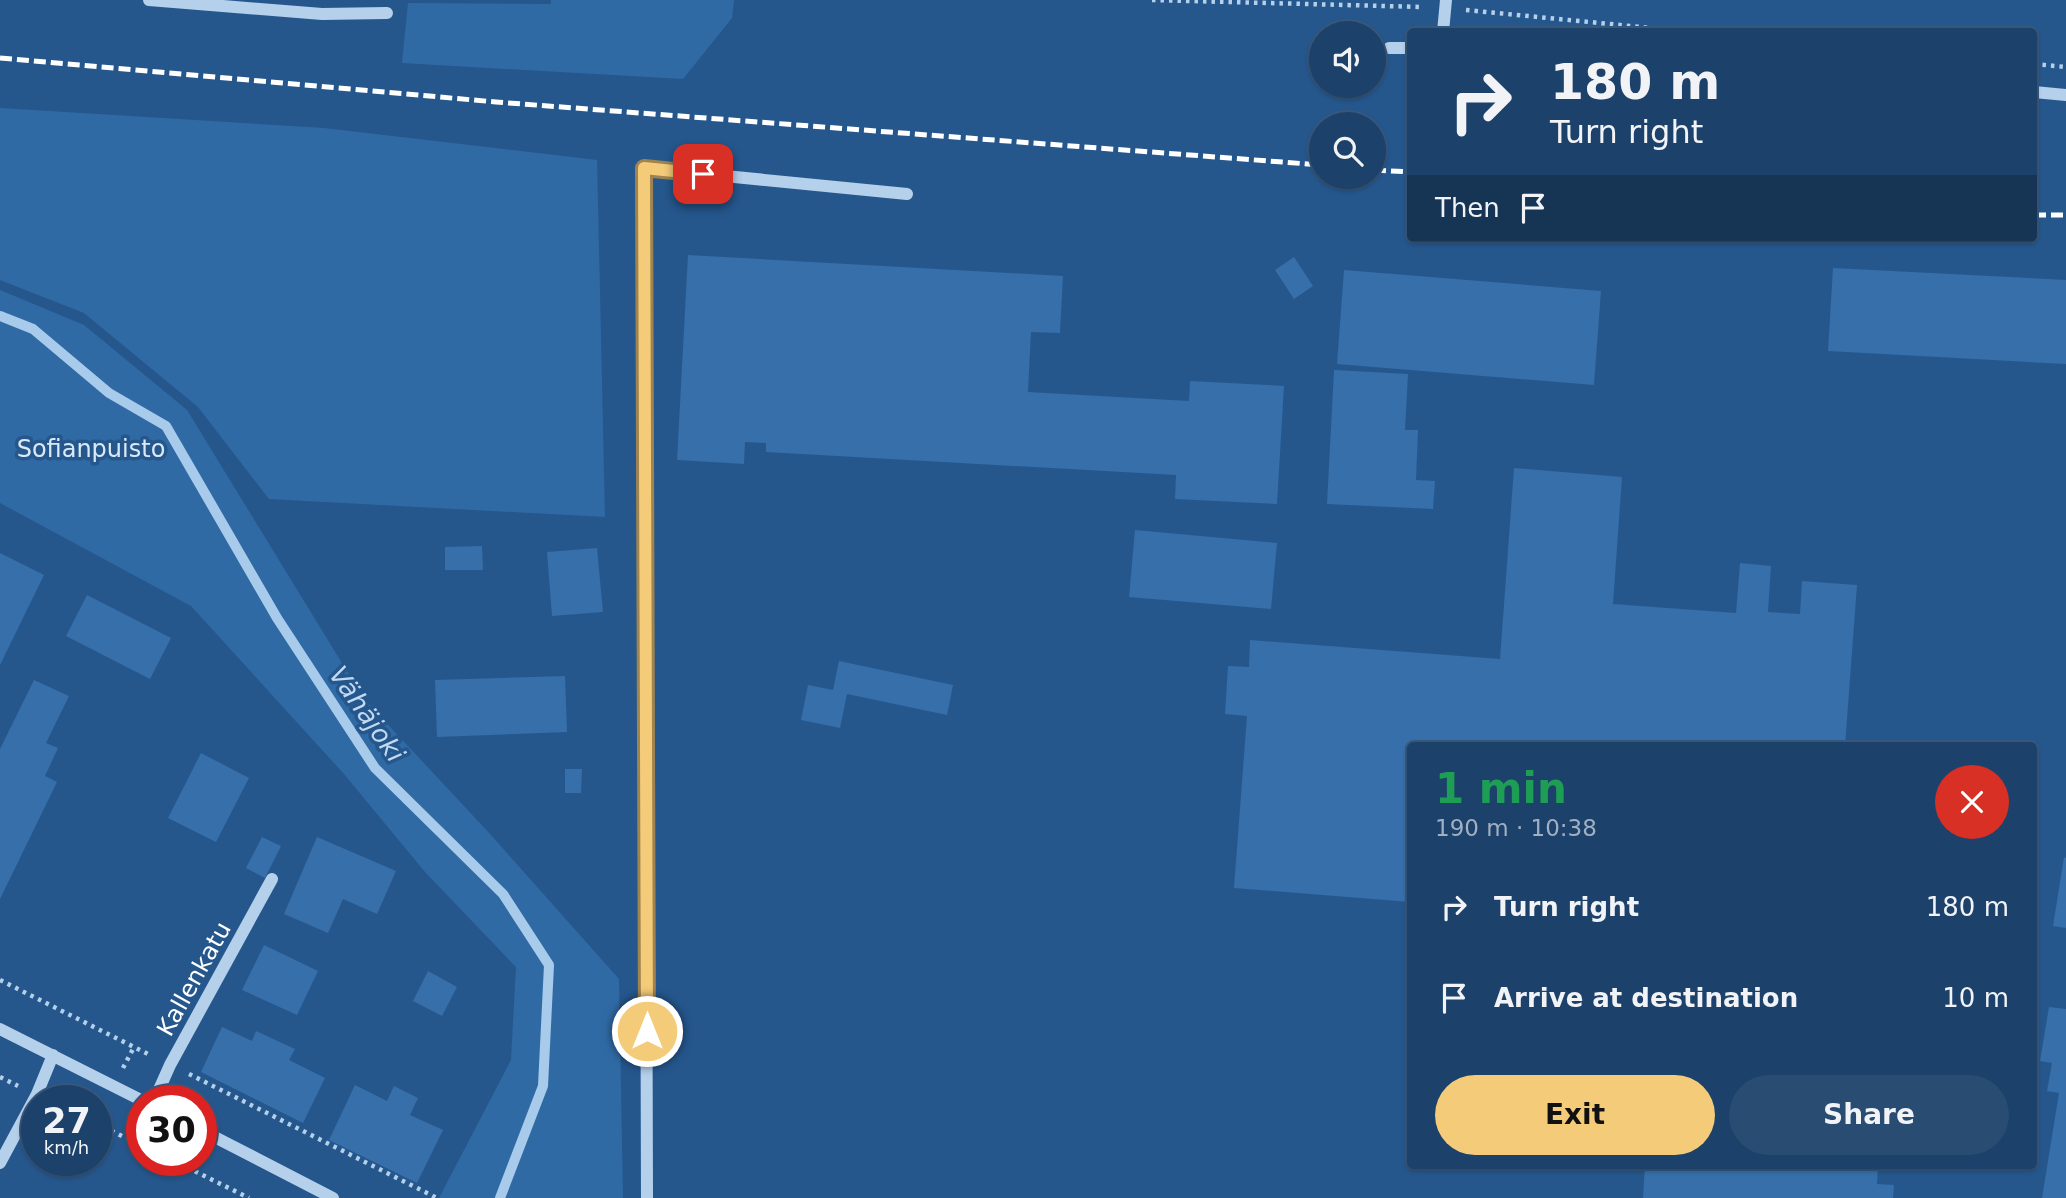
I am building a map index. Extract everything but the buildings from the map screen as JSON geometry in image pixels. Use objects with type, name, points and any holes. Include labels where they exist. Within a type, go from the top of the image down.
[{"type":"street","points":[[149,0],[322,14],[387,13]]},
{"type":"street","points":[[322,0],[322,14]]},
{"type":"street","points":[[1443,28],[1446,0]]},
{"type":"street","points":[[1389,48],[1407,48]]},
{"type":"street","points":[[2037,92],[2066,95]]},
{"type":"street","points":[[647,1198],[644,168],[907,194]]},
{"type":"street","name":"Kallenkatu","points":[[161,1085],[272,879]]},
{"type":"street","points":[[0,1028],[126,1092]]},
{"type":"street","points":[[0,1163],[37,1094],[53,1055]]},
{"type":"street","points":[[217,1138],[333,1198]]},
{"type":"path","points":[[2037,64],[2066,67]]},
{"type":"path","points":[[0,980],[437,1198]]},
{"type":"path","points":[[204,1176],[249,1198]]},
{"type":"green space","points":[[551,0],[734,0],[732,18],[683,79],[402,63],[408,3],[551,4]]},
{"type":"green space","points":[[0,108],[324,128],[597,160],[605,517],[269,499],[198,407],[84,313],[0,280]]},
{"type":"green space","name":"Sofianpuisto","points":[[0,290],[84,325],[187,410],[364,699],[491,835],[619,979],[623,1198],[439,1198],[511,1060],[516,967],[425,872],[344,774],[191,606],[0,503]]},
{"type":"waterway","name":"Vähäjoki","points":[[0,316],[33,329],[109,393],[166,426],[277,618],[375,768],[503,894],[549,965],[543,1086],[500,1198]]},
{"type":"railway","points":[[0,58],[496,102],[1309,164]]},
{"type":"railway","points":[[1386,171],[1407,172]]},
{"type":"railway","points":[[2037,215],[2066,215]]},
{"type":"route","points":[[647,1031],[644,168],[703,174]]}]
